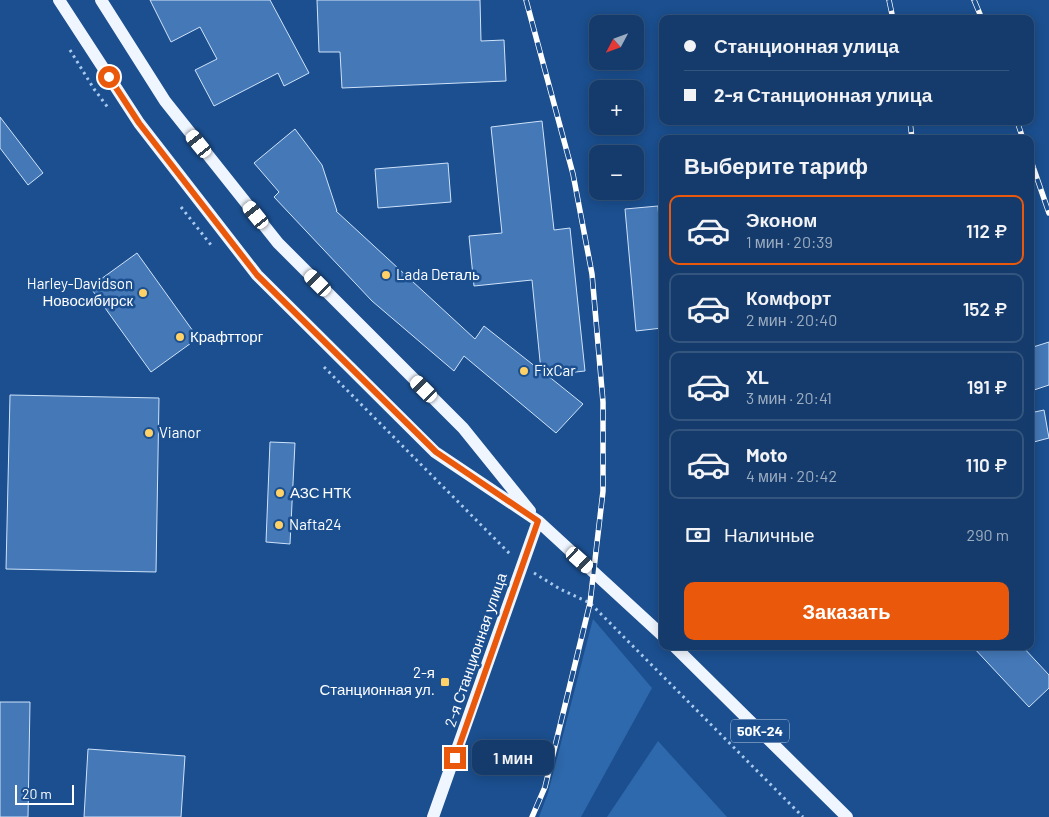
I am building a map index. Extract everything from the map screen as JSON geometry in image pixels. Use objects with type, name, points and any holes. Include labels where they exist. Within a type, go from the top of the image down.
[{"type":"main road","points":[[59,0],[139,123],[257,275],[436,452],[538,521],[659,632]]},
{"type":"main road","points":[[101,0],[165,102],[278,243],[463,428],[538,521]]},
{"type":"main road","name":"2-я Станционная улица","points":[[433,817],[538,521]]},
{"type":"main road","name":"50К-24","points":[[678,650],[847,817]]},
{"type":"path","points":[[522,566],[560,589],[590,603],[803,817]]},
{"type":"shaded area","points":[[593,619],[652,688],[581,817],[539,817],[548,793]]},
{"type":"shaded area","points":[[658,741],[727,817],[607,817]]},
{"type":"building","points":[[150,0],[270,0],[309,73],[284,86],[278,73],[214,106],[195,70],[217,59],[200,27],[171,42]]},
{"type":"building","points":[[317,0],[480,0],[481,41],[504,40],[506,81],[342,88],[340,52],[319,52]]},
{"type":"building","points":[[0,117],[43,173],[28,185],[0,148]]},
{"type":"building","points":[[542,121],[554,230],[570,228],[585,371],[547,375],[583,404],[556,433],[464,356],[454,371],[372,301],[274,197],[279,192],[254,163],[295,129],[322,165],[336,211],[475,339],[484,326],[541,371],[532,280],[474,286],[469,236],[502,233],[491,127]]},
{"type":"building","points":[[448,163],[451,202],[378,208],[375,169]]},
{"type":"building","points":[[658,206],[659,328],[636,331],[625,209]]},
{"type":"building","points":[[137,253],[198,338],[151,372],[90,287]]},
{"type":"building","points":[[1049,342],[1049,385],[1034,390],[1034,347]]},
{"type":"building","points":[[10,395],[159,398],[156,572],[6,569]]},
{"type":"building","points":[[1044,410],[1049,438],[1034,442],[1034,412]]},
{"type":"building","name":"АЗС НТК","points":[[270,442],[295,443],[290,544],[266,542]]},
{"type":"building","points":[[976,650],[1026,650],[1049,675],[1049,688],[1029,707]]},
{"type":"building","points":[[0,702],[30,702],[28,817],[0,817]]},
{"type":"building","points":[[88,749],[185,756],[181,817],[84,817]]},
{"type":"railway","points":[[526,0],[573,174],[592,274],[603,402],[603,491],[590,603],[545,787],[532,817]]},
{"type":"railway","points":[[889,0],[892,15]]},
{"type":"railway","points":[[974,0],[980,15]]},
{"type":"railway","points":[[910,125],[912,135]]},
{"type":"railway","points":[[1018,125],[1022,135]]},
{"type":"railway","points":[[1034,170],[1049,213]]},
{"type":"place","name":"Lada Dеталь","points":[[386,275]]},
{"type":"place","name":"Harley-Davidson Новосибирск","points":[[143,293]]},
{"type":"place","name":"Крафтторг","points":[[180,337]]},
{"type":"place","name":"FixCar","points":[[524,371]]},
{"type":"place","name":"Vianor","points":[[149,433]]},
{"type":"place","name":"АЗС НТК","points":[[280,493]]},
{"type":"place","name":"Nafta24","points":[[279,525]]},
{"type":"place","name":"2-я Станционная ул.","points":[[445,682]]},
{"type":"route","points":[[109,77],[139,123],[257,275],[436,452],[538,521],[455,758]]}]
